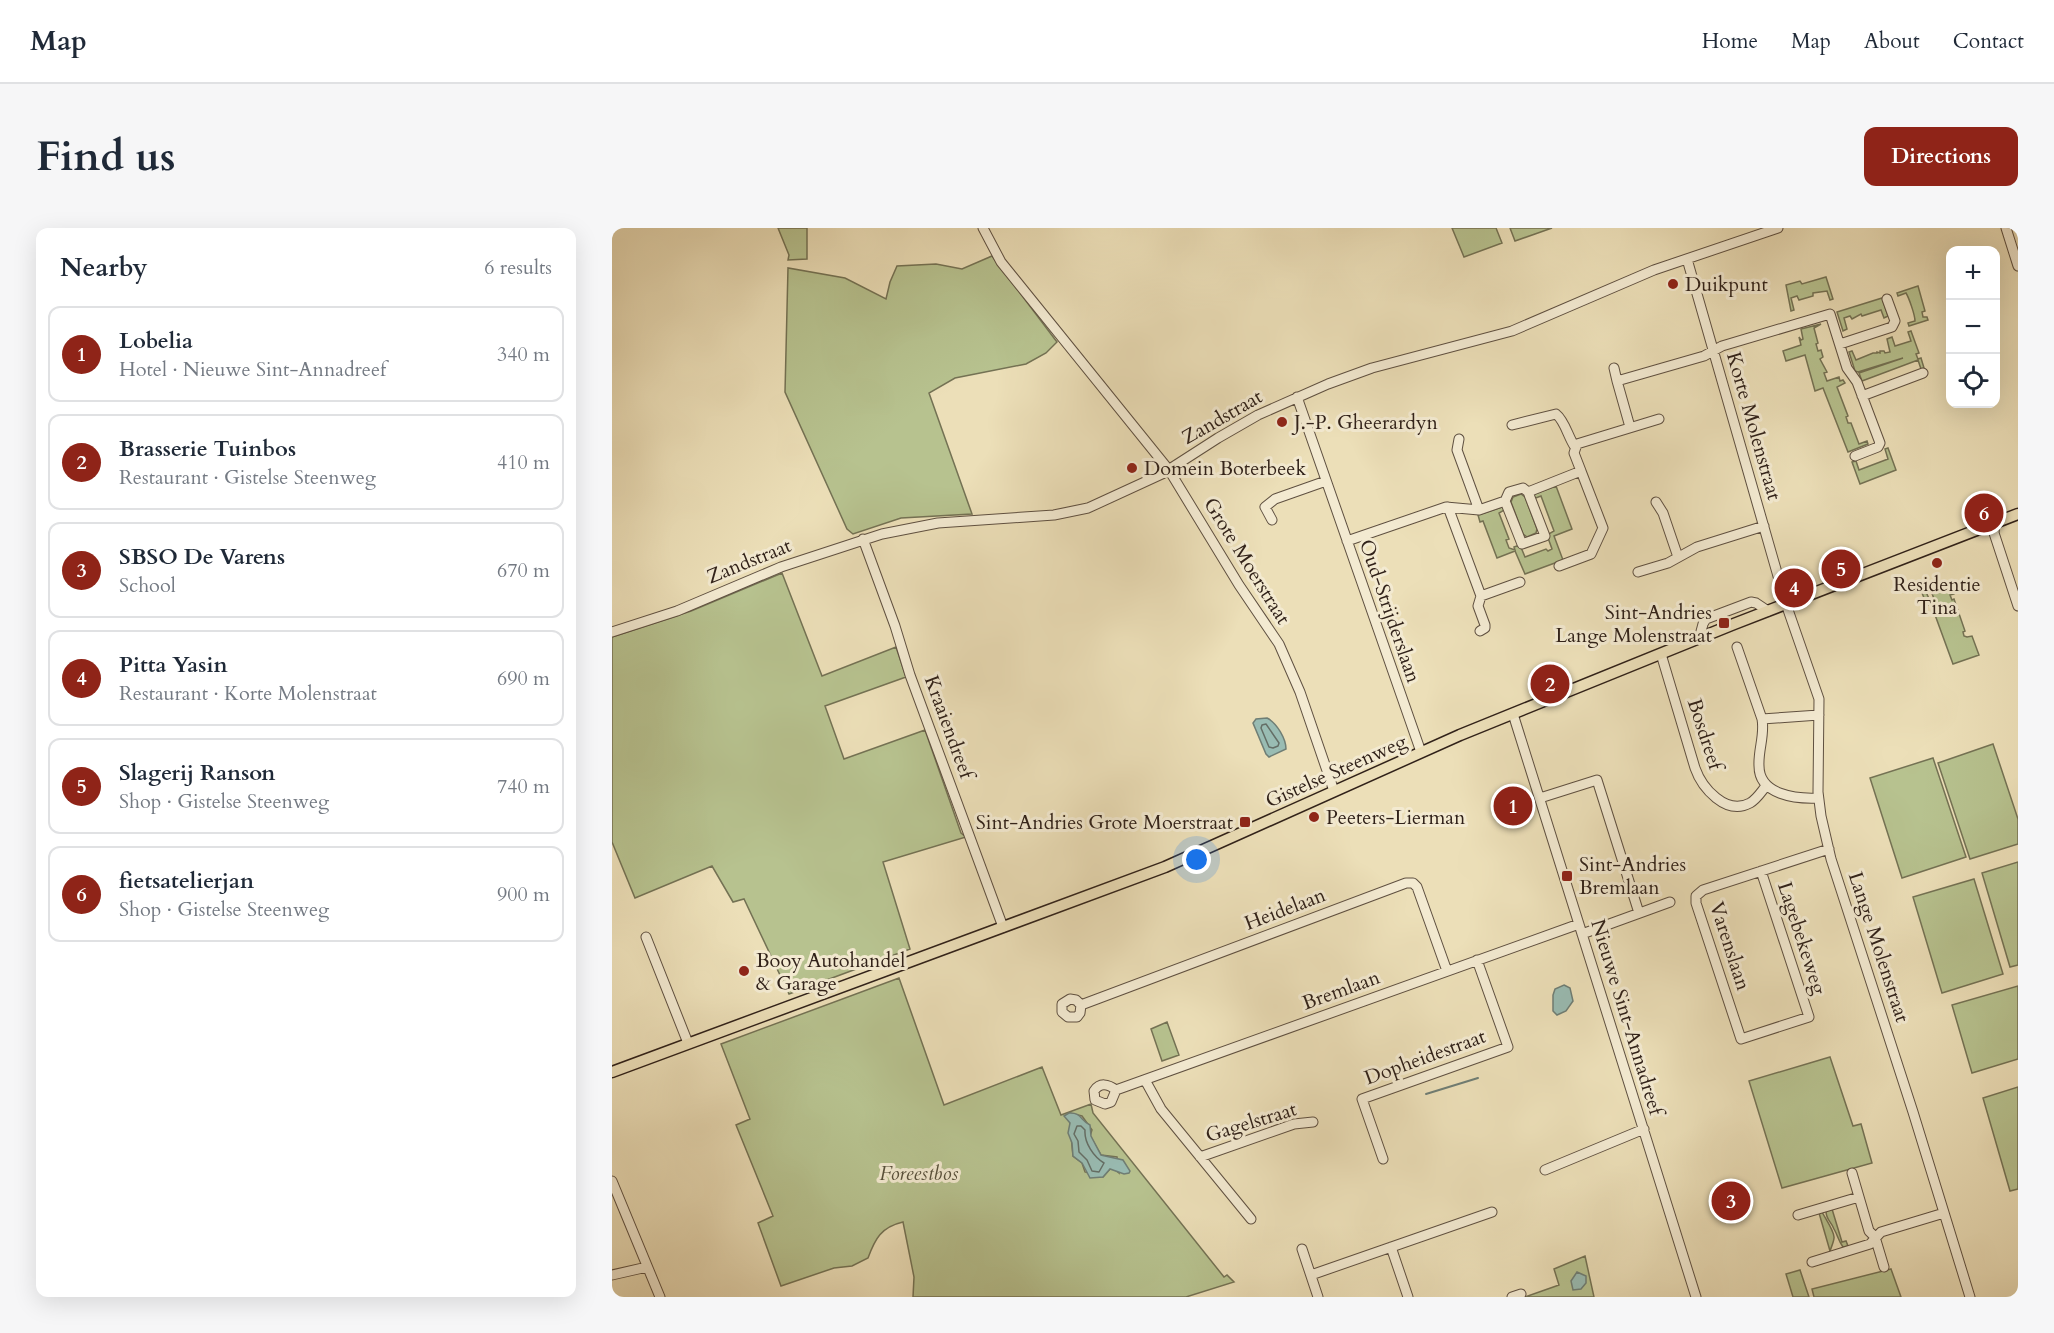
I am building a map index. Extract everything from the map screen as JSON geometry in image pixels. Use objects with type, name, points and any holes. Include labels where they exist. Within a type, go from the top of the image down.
[{"type":"main road","name":"Gistelse Steenweg","points":[[612,1072],[1165,867],[1513,714],[1768,611],[2018,514]]},
{"type":"street","name":"Grote Moerstraat","points":[[983,228],[1001,262],[1168,470],[1284,653],[1305,705],[1334,791]]},
{"type":"street","name":"Zandstraat","points":[[612,632],[677,610],[781,567],[893,531],[938,523],[1074,512],[1124,493],[1168,470],[1241,423],[1297,397],[1363,371],[1527,326],[1646,274],[1778,228]]},
{"type":"street","points":[[2006,228],[2018,266]]},
{"type":"street","name":"Korte Molenstraat","points":[[1687,258],[1786,604]]},
{"type":"street","points":[[1840,344],[1892,327],[1895,321],[1887,299]]},
{"type":"street","points":[[1617,381],[1704,356],[1722,346],[1830,314],[1847,368],[1857,382],[1880,446],[1855,456]]},
{"type":"street","points":[[1614,368],[1630,427]]},
{"type":"street","points":[[1862,396],[1923,373]]},
{"type":"street","name":"Oud-Strijderslaan","points":[[1297,397],[1420,753]]},
{"type":"street","points":[[1512,425],[1556,414],[1560,417],[1568,438],[1575,447]]},
{"type":"street","points":[[1559,566],[1591,554],[1603,528],[1574,453],[1575,447],[1580,442],[1659,419]]},
{"type":"street","points":[[1458,439],[1457,450],[1479,510]]},
{"type":"street","points":[[1528,492],[1581,471]]},
{"type":"street","points":[[1272,520],[1265,507],[1275,499],[1326,481]]},
{"type":"street","points":[[1523,488],[1528,492],[1545,536],[1522,544],[1505,501],[1509,492],[1523,488]]},
{"type":"street","points":[[1347,541],[1448,507],[1479,510],[1505,501]]},
{"type":"street","points":[[1656,502],[1663,513],[1678,557]]},
{"type":"street","points":[[1448,507],[1481,596],[1479,606],[1485,628],[1480,631]]},
{"type":"street","points":[[1995,522],[1994,532],[2018,606]]},
{"type":"street","points":[[1638,572],[1668,563],[1697,547],[1764,526]]},
{"type":"street","name":"Kraaiendreef","points":[[863,539],[895,626],[910,675],[1003,927]]},
{"type":"street","points":[[1481,596],[1520,582]]},
{"type":"street","points":[[1699,639],[1702,624],[1706,619],[1750,602],[1768,611]]},
{"type":"street","name":"Lange Molenstraat","points":[[1786,604],[1819,699],[1818,798],[1828,849],[1970,1297]]},
{"type":"street","points":[[1737,647],[1762,719],[1763,731],[1758,767],[1760,776],[1766,786],[1795,797],[1818,798]]},
{"type":"street","name":"Bosdreef","points":[[1660,654],[1695,768],[1704,786],[1722,801],[1740,806],[1754,800],[1766,786]]},
{"type":"street","name":"Nieuwe Sint-Annadreef","points":[[1513,714],[1696,1297]]},
{"type":"street","points":[[1762,719],[1819,715]]},
{"type":"street","points":[[1540,798],[1597,780],[1639,913]]},
{"type":"street","name":"Varenslaan","points":[[1741,1039],[1696,903],[1696,896],[1703,890],[1828,849]]},
{"type":"street","name":"Lagebekeweg","points":[[1741,1039],[1809,1017],[1761,871]]},
{"type":"street","name":"Heidelaan","points":[[1081,1005],[1406,883],[1413,883],[1417,887],[1447,971]]},
{"type":"street","name":"Bremlaan","points":[[1116,1090],[1477,960],[1670,902]]},
{"type":"street","points":[[646,937],[688,1043]]},
{"type":"street","name":"Dopheidestraat","points":[[1383,1159],[1362,1099],[1508,1047],[1477,960]]},
{"type":"street","name":"Gagelstraat","points":[[1144,1080],[1161,1109],[1251,1219]]},
{"type":"street","name":"Gagelstraat","points":[[1200,1157],[1294,1124],[1313,1122]]},
{"type":"street","points":[[1545,1170],[1644,1129]]},
{"type":"street","points":[[1851,1173],[1869,1231],[1875,1237],[1884,1267]]},
{"type":"street","points":[[612,1181],[615,1198],[660,1297]]},
{"type":"street","points":[[1798,1215],[1858,1197]]},
{"type":"street","points":[[1311,1275],[1492,1212]]},
{"type":"street","points":[[1812,1262],[1870,1244],[1881,1232],[1944,1213]]},
{"type":"street","points":[[1391,1247],[1408,1297]]},
{"type":"street","points":[[1302,1249],[1318,1297]]},
{"type":"street","points":[[612,1275],[647,1267]]},
{"type":"green space","points":[[778,228],[807,228],[807,259],[788,260],[789,255]]},
{"type":"green space","points":[[1452,228],[1496,228],[1502,243],[1464,257]]},
{"type":"green space","points":[[1510,228],[1552,228],[1515,241]]},
{"type":"green space","points":[[992,256],[1057,342],[1046,353],[1026,364],[955,378],[929,393],[972,514],[901,518],[853,534],[847,529],[785,392],[788,268],[845,278],[886,299],[897,266],[936,264],[962,269]]},
{"type":"green space","points":[[1826,277],[1833,299],[1830,300],[1827,291],[1813,293],[1813,296],[1799,300],[1797,296],[1791,298],[1794,310],[1791,311],[1786,285],[1800,281],[1802,284]]},
{"type":"green space","points":[[1918,286],[1925,311],[1922,312],[1923,317],[1927,317],[1928,320],[1909,326],[1908,323],[1915,321],[1910,302],[1906,293],[1898,296],[1897,293]]},
{"type":"green space","points":[[1882,298],[1888,316],[1884,318],[1881,310],[1862,316],[1861,314],[1852,319],[1850,316],[1844,318],[1847,329],[1843,331],[1837,312]]},
{"type":"green space","points":[[1821,324],[1814,328],[1818,351],[1821,350],[1823,357],[1820,359],[1827,372],[1824,373],[1827,381],[1839,377],[1840,381],[1843,380],[1845,383],[1837,387],[1848,416],[1846,417],[1848,423],[1851,423],[1859,444],[1867,441],[1868,444],[1848,452],[1823,388],[1815,391],[1805,355],[1786,361],[1783,351],[1801,345],[1799,337],[1803,339],[1801,329]]},
{"type":"green space","points":[[1911,331],[1919,353],[1916,354],[1918,359],[1921,358],[1924,368],[1921,369],[1918,360],[1862,381],[1859,373],[1903,358],[1858,372],[1855,371],[1849,352],[1852,351],[1856,360],[1873,353],[1880,353],[1880,351],[1890,352],[1887,339],[1892,337],[1895,346],[1911,341],[1908,332]]},
{"type":"green space","points":[[1888,448],[1896,470],[1860,484],[1852,462],[1856,461],[1859,470],[1888,459],[1885,449]]},
{"type":"green space","points":[[1556,486],[1572,529],[1554,536],[1563,560],[1525,574],[1515,551],[1497,558],[1483,521],[1480,522],[1478,515],[1505,506],[1506,509],[1499,513],[1509,539],[1506,540],[1509,548],[1515,550],[1514,547],[1520,545],[1525,557],[1546,549],[1548,551],[1552,549],[1547,535],[1554,531],[1541,496],[1533,499],[1532,495]]},
{"type":"green space","points":[[1521,494],[1525,497],[1537,529],[1536,533],[1527,537],[1523,534],[1511,502],[1513,497]]},
{"type":"green space","points":[[782,573],[822,676],[896,647],[906,677],[825,706],[844,759],[925,730],[961,833],[966,837],[883,862],[910,949],[789,994],[744,899],[733,902],[712,866],[635,898],[612,842],[612,637],[691,611]]},
{"type":"green space","points":[[1947,582],[1954,589],[1954,594],[1950,595],[1952,600],[1954,599],[1965,631],[1964,636],[1972,636],[1979,655],[1953,664],[1931,604],[1927,605],[1922,593],[1925,592],[1923,585],[1930,601],[1934,599],[1929,585]]},
{"type":"green space","points":[[1993,744],[2018,819],[2018,844],[1970,859],[1938,763]]},
{"type":"green space","points":[[1933,758],[1966,857],[1902,878],[1870,778]]},
{"type":"green space","points":[[2018,862],[2018,965],[2010,967],[1982,873]]},
{"type":"green space","points":[[1974,879],[2003,974],[1942,993],[1913,897]]},
{"type":"green space","name":"Foreestbos","points":[[899,978],[944,1105],[1042,1067],[1061,1115],[1091,1104],[1093,1113],[1224,1277],[1227,1275],[1234,1282],[1186,1297],[913,1297],[914,1277],[903,1222],[889,1227],[880,1235],[868,1258],[852,1266],[834,1268],[781,1286],[758,1223],[773,1216],[736,1125],[750,1119],[721,1044]],"holes":[[[1069,1113],[1082,1116],[1092,1130],[1090,1136],[1101,1155],[1117,1157],[1119,1173],[1110,1169],[1103,1177],[1085,1172],[1082,1163],[1073,1156]]]},
{"type":"green space","points":[[2018,986],[2018,1059],[1972,1073],[1952,1005]]},
{"type":"green space","points":[[1167,1022],[1179,1055],[1162,1061],[1151,1029]]},
{"type":"green space","points":[[1830,1057],[1853,1126],[1861,1124],[1872,1163],[1782,1188],[1749,1081]]},
{"type":"green space","points":[[2018,1087],[2018,1189],[2010,1191],[1983,1098]]},
{"type":"green space","points":[[1832,1209],[1842,1242],[1846,1241],[1848,1246],[1843,1247],[1827,1216],[1826,1211]]},
{"type":"green space","points":[[1822,1212],[1834,1235],[1830,1251],[1819,1213]]},
{"type":"green space","points":[[1585,1256],[1594,1297],[1525,1297],[1559,1285],[1554,1269]]},
{"type":"green space","points":[[1891,1269],[1901,1297],[1814,1297],[1812,1289]]},
{"type":"green space","points":[[1800,1270],[1809,1297],[1793,1297],[1786,1274]]},
{"type":"water","points":[[1267,718],[1280,732],[1286,749],[1269,757],[1253,723],[1256,719]]},
{"type":"water","points":[[1564,985],[1570,988],[1573,1001],[1566,1011],[1557,1015],[1553,1011],[1553,995],[1555,989]]},
{"type":"water","points":[[1069,1113],[1079,1115],[1090,1125],[1091,1136],[1101,1155],[1123,1160],[1129,1173],[1124,1174],[1110,1169],[1103,1177],[1090,1178],[1082,1163],[1073,1156],[1068,1133],[1070,1123],[1064,1116]]},
{"type":"water","points":[[1577,1272],[1586,1276],[1586,1283],[1581,1289],[1573,1290],[1571,1281]]},
{"type":"waterway","points":[[1426,1094],[1478,1078]]},
{"type":"place","name":"Duikpunt","points":[[1673,284]]},
{"type":"place","name":"J.-P. Gheerardyn","points":[[1282,422]]},
{"type":"place","name":"Domein Boterbeek","points":[[1132,468]]},
{"type":"place","name":"fietsatelierjan","points":[[1984,513]]},
{"type":"place","name":"Residentie Tina","points":[[1937,563]]},
{"type":"place","name":"Slagerij Ranson","points":[[1841,569]]},
{"type":"place","name":"Pitta Yasin","points":[[1794,588]]},
{"type":"place","name":"Sint-Andries Lange Molenstraat","points":[[1724,623]]},
{"type":"place","name":"Brasserie Tuinbos","points":[[1550,684]]},
{"type":"place","name":"Lobelia","points":[[1513,806]]},
{"type":"place","name":"Peeters-Lierman","points":[[1314,817]]},
{"type":"place","name":"Sint-Andries Grote Moerstraat","points":[[1245,822]]},
{"type":"place","name":"Sint-Andries Bremlaan","points":[[1567,876]]},
{"type":"place","name":"Booy Autohandel & Garage","points":[[744,971]]},
{"type":"place","name":"SBSO De Varens","points":[[1731,1201]]}]
